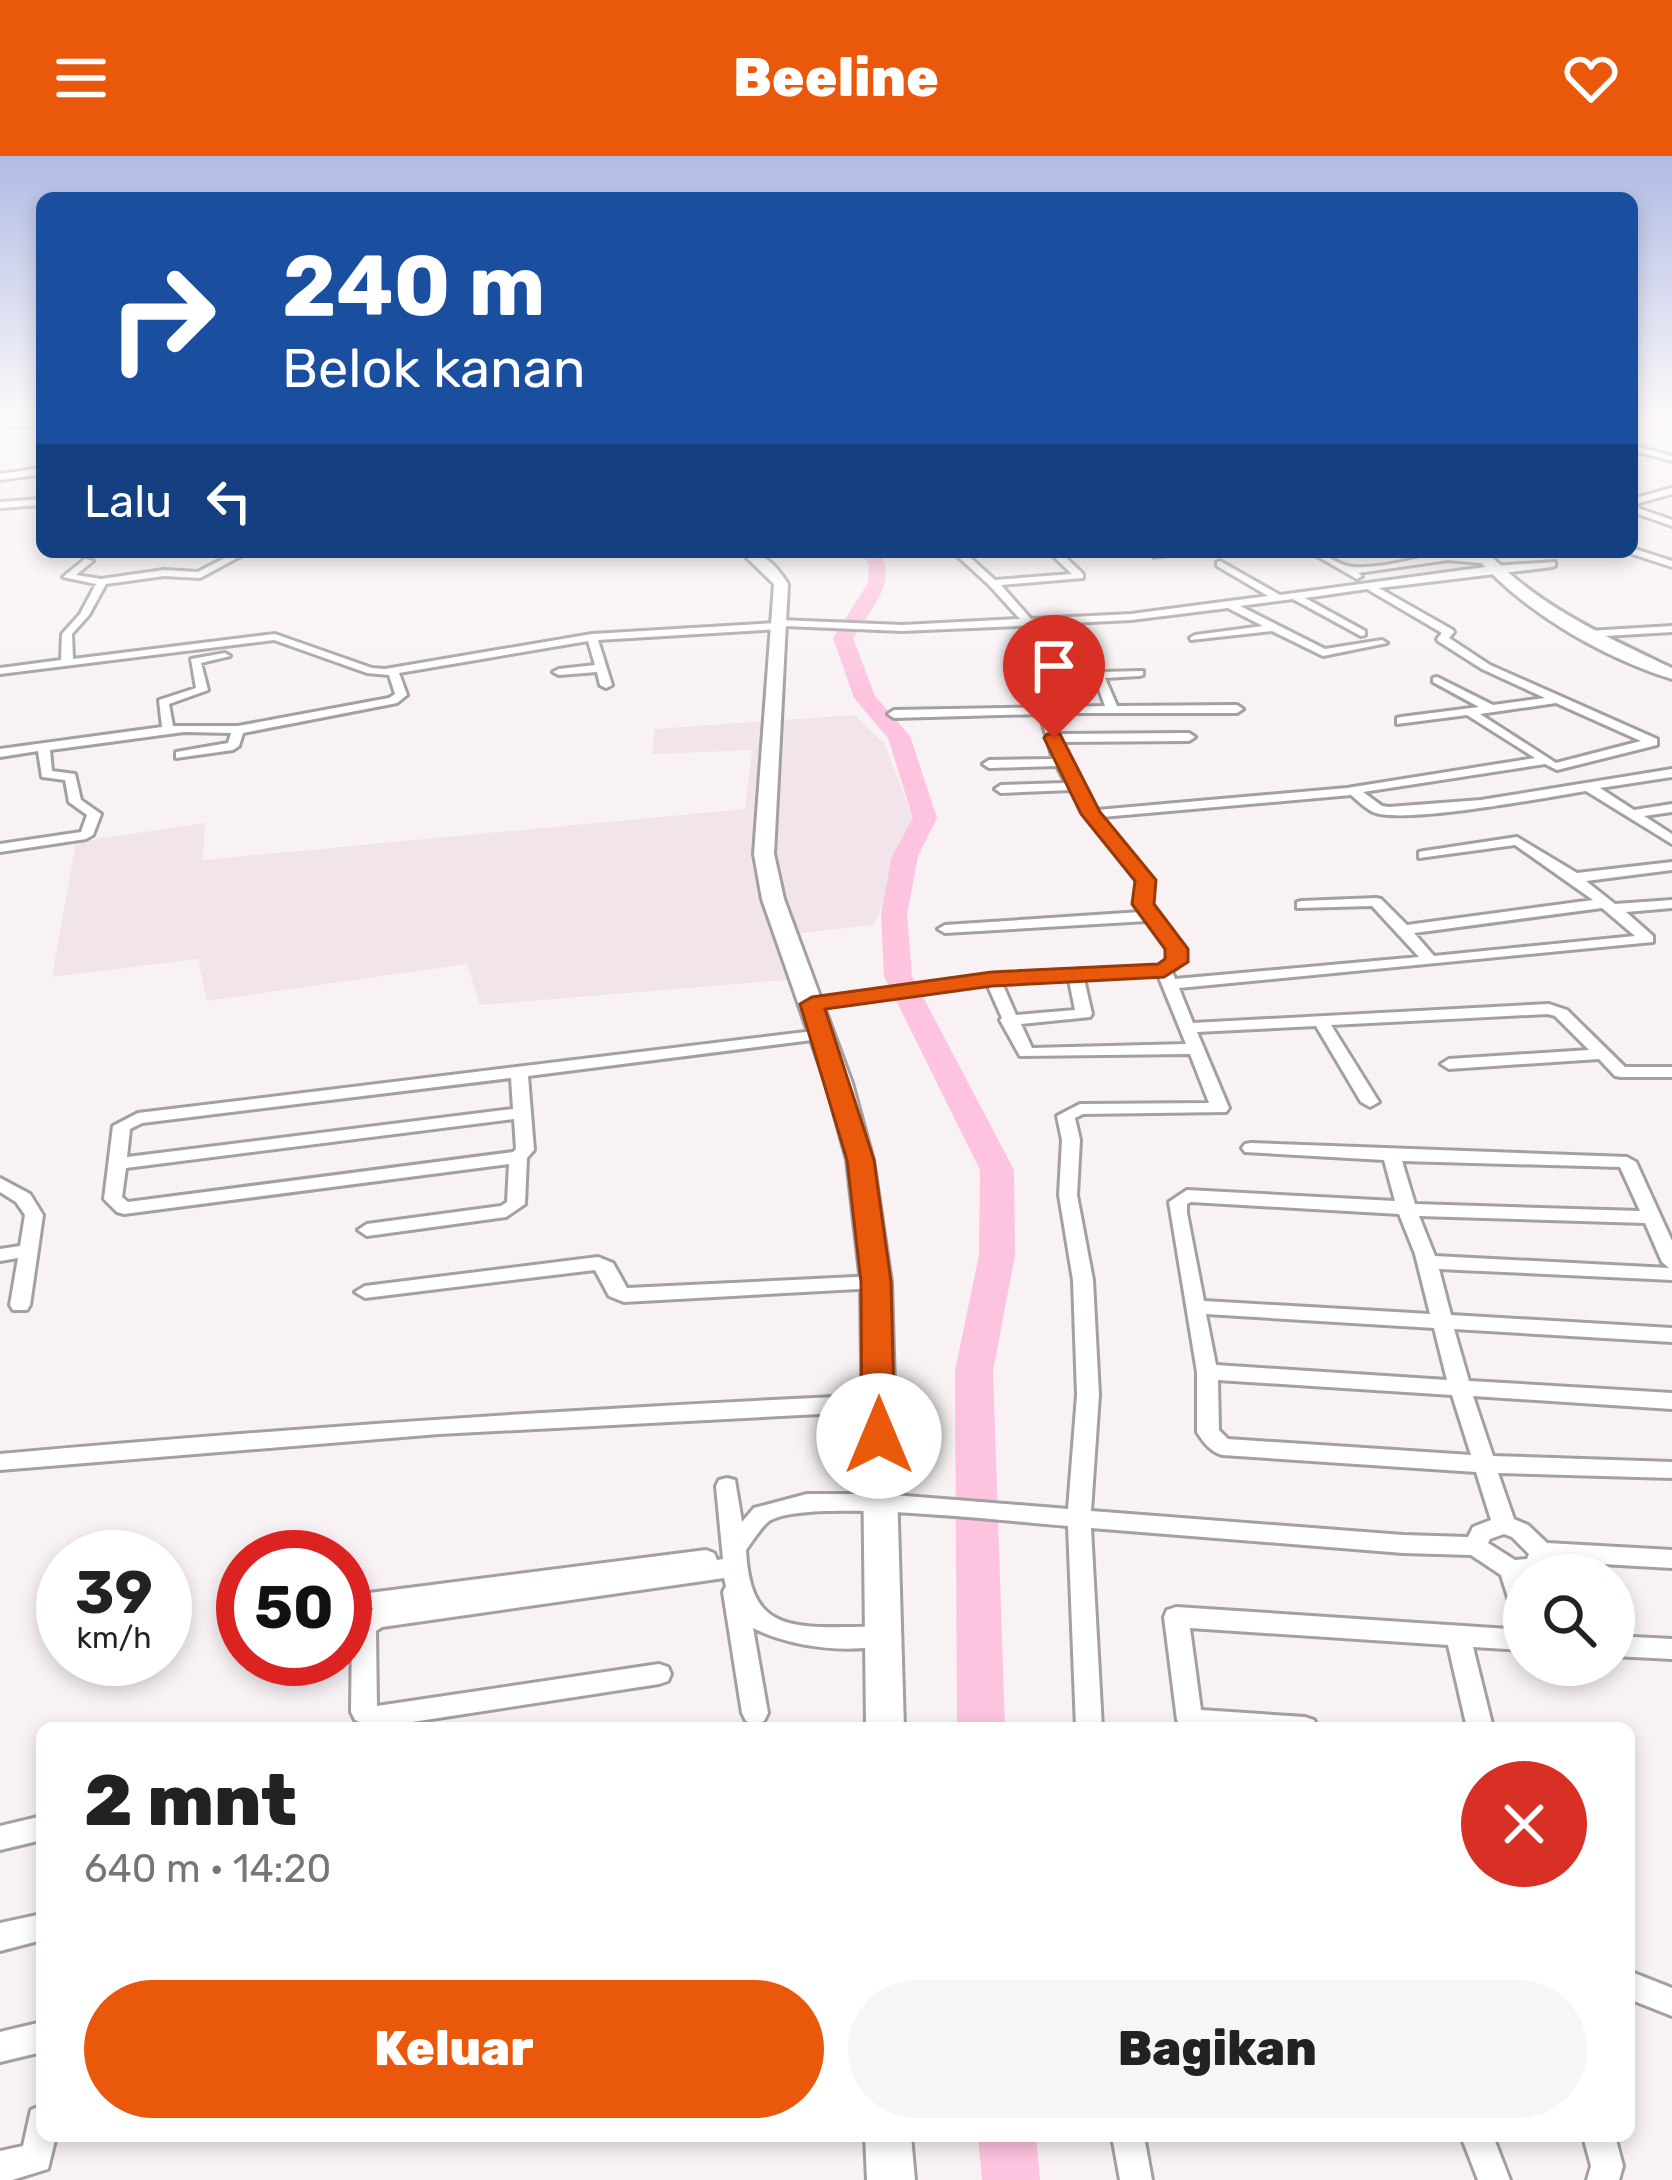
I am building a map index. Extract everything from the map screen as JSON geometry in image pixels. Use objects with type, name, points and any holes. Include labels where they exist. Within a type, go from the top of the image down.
[{"type":"main road","points":[[755,558],[781,579],[764,854],[773,899],[812,1004],[860,1160],[876,1282],[885,1722]]},
{"type":"main road","points":[[1488,563],[1519,593],[1588,634],[1672,674]]},
{"type":"main road","points":[[888,2142],[891,2180]]},
{"type":"street","points":[[1638,552],[1672,559]]},
{"type":"street","points":[[88,561],[68,577],[102,582],[164,573],[200,575],[232,558]]},
{"type":"street","points":[[965,558],[1096,675],[1113,711]]},
{"type":"street","points":[[993,583],[1080,576],[1060,558]]},
{"type":"street","points":[[1091,814],[1352,790],[1552,763],[1653,742],[1486,668],[1442,639],[1449,632],[1326,558]]},
{"type":"street","points":[[1368,558],[1382,566]]},
{"type":"street","points":[[1412,558],[1416,560]]},
{"type":"street","points":[[1349,571],[1425,558]]},
{"type":"street","points":[[168,730],[163,702],[203,689],[195,661],[275,637],[371,671],[393,671],[592,637],[780,624],[1037,624],[1229,604],[1488,563],[1552,564]]},
{"type":"street","points":[[1220,564],[1276,597]]},
{"type":"street","points":[[67,664],[67,634],[102,582]]},
{"type":"street","points":[[1293,595],[1361,633]]},
{"type":"street","points":[[1229,604],[1323,653],[1382,643]]},
{"type":"street","points":[[1195,638],[1270,628]]},
{"type":"street","points":[[1588,634],[1672,629]]},
{"type":"street","points":[[592,637],[606,685]]},
{"type":"street","points":[[0,671],[229,653]]},
{"type":"street","points":[[559,672],[602,668]]},
{"type":"street","points":[[0,753],[168,730],[238,730],[393,701],[401,695],[393,671]]},
{"type":"street","points":[[1096,675],[1139,673]]},
{"type":"street","points":[[1437,680],[1490,708]]},
{"type":"street","points":[[1400,721],[1558,699]]},
{"type":"street","points":[[1045,710],[1062,762],[1091,814],[1146,880],[1143,904],[1176,949],[1176,962],[1167,977]]},
{"type":"street","points":[[894,714],[1237,710]]},
{"type":"street","points":[[1468,711],[1672,840]]},
{"type":"street","points":[[180,755],[233,746],[238,730]]},
{"type":"street","points":[[1054,738],[1189,737]]},
{"type":"street","points":[[0,848],[85,836],[94,814],[75,802],[71,777],[46,773],[44,748]]},
{"type":"street","points":[[988,764],[1062,762]]},
{"type":"street","points":[[1352,790],[1386,811],[1490,803],[1672,773]]},
{"type":"street","points":[[1000,790],[1075,786]]},
{"type":"street","points":[[1634,814],[1672,808]]},
{"type":"street","points":[[1424,855],[1517,841],[1574,878],[1649,938]]},
{"type":"street","points":[[1574,878],[1672,866]]},
{"type":"street","points":[[1302,905],[1376,902],[1430,961]]},
{"type":"street","points":[[1404,930],[1609,906],[1672,904]]},
{"type":"street","points":[[945,929],[1151,916]]},
{"type":"street","points":[[812,1004],[992,979],[1167,977],[1430,961],[1672,936]]},
{"type":"street","points":[[1008,1020],[1082,1015],[1085,1008],[1076,976]]},
{"type":"street","points":[[1089,1722],[1079,1518],[1088,1395],[1082,1280],[1068,1195],[1071,1140],[1066,1116],[1080,1109],[1220,1108],[1167,977]]},
{"type":"street","points":[[992,979],[1026,1053],[1197,1049]]},
{"type":"street","points":[[1188,1028],[1549,1009],[1561,1013],[1600,1054],[1628,1075],[1672,1072]]},
{"type":"street","points":[[1322,1023],[1370,1102]]},
{"type":"street","points":[[519,1072],[525,1150],[518,1157],[124,1208],[113,1199],[122,1126],[138,1118],[822,1035]]},
{"type":"street","points":[[1449,1064],[1600,1054]]},
{"type":"street","points":[[118,1164],[522,1113]]},
{"type":"street","points":[[1250,1148],[1627,1162],[1672,1262]]},
{"type":"street","points":[[1391,1156],[1446,1323],[1461,1390],[1504,1525]]},
{"type":"street","points":[[367,1230],[506,1211],[516,1204],[518,1157]]},
{"type":"street","points":[[0,1184],[23,1198],[34,1215],[20,1305]]},
{"type":"street","points":[[1650,1217],[1408,1210],[1187,1196],[1178,1202],[1208,1372],[1208,1432],[1222,1447],[1484,1464],[1672,1470]]},
{"type":"street","points":[[0,1256],[26,1252]]},
{"type":"street","points":[[1426,1262],[1672,1274]]},
{"type":"street","points":[[364,1292],[598,1263],[606,1267],[616,1291],[624,1295],[876,1282]]},
{"type":"street","points":[[1198,1307],[1672,1335]]},
{"type":"street","points":[[1208,1372],[1672,1401]]},
{"type":"street","points":[[0,1462],[344,1431],[634,1412],[878,1403]]},
{"type":"street","points":[[727,1486],[754,1713]]},
{"type":"street","points":[[734,1564],[762,1514],[807,1503],[880,1503],[1475,1546],[1503,1565]]},
{"type":"street","points":[[1475,1546],[1476,1538],[1488,1528],[1504,1525],[1520,1532],[1541,1552],[1672,1559]]},
{"type":"street","points":[[377,1600],[734,1564]]},
{"type":"street","points":[[734,1564],[758,1620],[798,1638],[883,1636]]},
{"type":"street","points":[[658,1674],[373,1718],[364,1712],[364,1627],[376,1618],[734,1564]]},
{"type":"street","points":[[1206,1722],[1190,1720],[1176,1617],[1503,1639]]},
{"type":"street","points":[[1458,1636],[1479,1722]]},
{"type":"street","points":[[1635,1647],[1672,1649]]},
{"type":"street","points":[[0,1838],[36,1829]]},
{"type":"street","points":[[0,1937],[36,1928]]},
{"type":"street","points":[[1635,1987],[1672,2002]]},
{"type":"street","points":[[0,2048],[36,2039]]},
{"type":"street","points":[[0,2167],[37,2158],[39,2142]]},
{"type":"street","points":[[1129,2142],[1136,2180]]},
{"type":"street","points":[[1479,2142],[1494,2180]]},
{"type":"street","points":[[1600,2142],[1606,2166],[1603,2180]]},
{"type":"shaded area","points":[[854,715],[884,743],[916,824],[874,925],[772,936],[787,980],[480,1005],[467,964],[207,1001],[198,959],[52,977],[76,842],[205,823],[203,860],[745,809],[752,750],[653,754],[654,729]]},
{"type":"waterway","points":[[873,558],[878,563],[877,583],[843,638],[865,698],[899,736],[925,818],[905,856],[894,914],[898,976],[997,1170],[997,1255],[974,1371],[981,1722]]},
{"type":"waterway","points":[[1008,2142],[1011,2180]]},
{"type":"route","points":[[879,1436],[876,1282],[860,1160],[812,1004],[992,979],[1164,970],[1176,962],[1176,949],[1143,904],[1146,880],[1091,814],[1054,738]]}]
